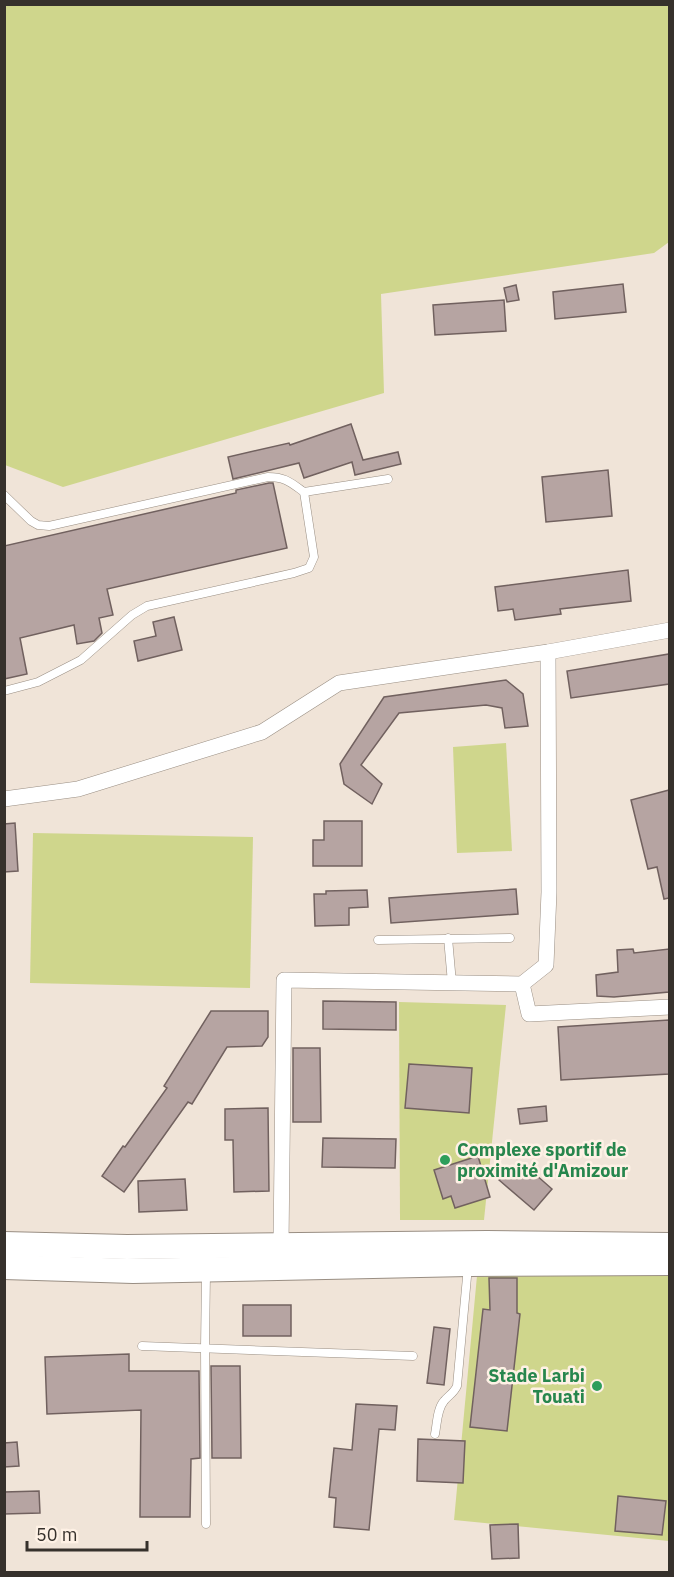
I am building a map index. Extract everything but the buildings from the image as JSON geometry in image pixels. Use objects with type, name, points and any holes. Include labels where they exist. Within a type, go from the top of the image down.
[{"type":"main road","points":[[12,1256],[127,1247],[281,1245],[481,1257],[669,1263]]},
{"type":"main road","points":[[12,1256],[133,1271],[207,1270],[481,1257],[669,1245]]},
{"type":"street","points":[[4,799],[78,789],[262,732],[339,683],[548,652],[669,630]]},
{"type":"street","points":[[281,1245],[284,980],[522,984],[546,965],[549,892],[548,652]]},
{"type":"street","points":[[522,984],[529,1014],[669,1007]]},
{"type":"lane","points":[[4,495],[38,525],[49,526],[268,477],[280,477],[304,492],[388,479]]},
{"type":"lane","points":[[4,691],[38,682],[81,660],[132,615],[147,606],[309,568],[315,557],[304,492]]},
{"type":"lane","points":[[448,938],[452,983]]},
{"type":"lane","points":[[378,940],[510,938]]},
{"type":"lane","points":[[435,1434],[440,1407],[457,1386],[481,1257]]},
{"type":"lane","points":[[206,1524],[207,1270]]},
{"type":"lane","points":[[142,1346],[412,1356]]},
{"type":"green space","points":[[4,5],[669,5],[669,242],[654,253],[381,294],[384,393],[63,487],[5,465]]},
{"type":"green space","points":[[506,743],[512,851],[457,853],[453,747]]},
{"type":"green space","points":[[33,833],[253,837],[250,988],[30,983]]},
{"type":"green space","name":"Complexe sportif de proximité d'Amizour","points":[[399,1002],[506,1005],[484,1220],[400,1220]]},
{"type":"green space","points":[[669,1272],[669,1541],[454,1520],[477,1276]]},
{"type":"place","name":"Complexe sportif de proximité d'Amizour","points":[[445,1160]]},
{"type":"place","name":"Stade Larbi Touati","points":[[597,1386]]}]
